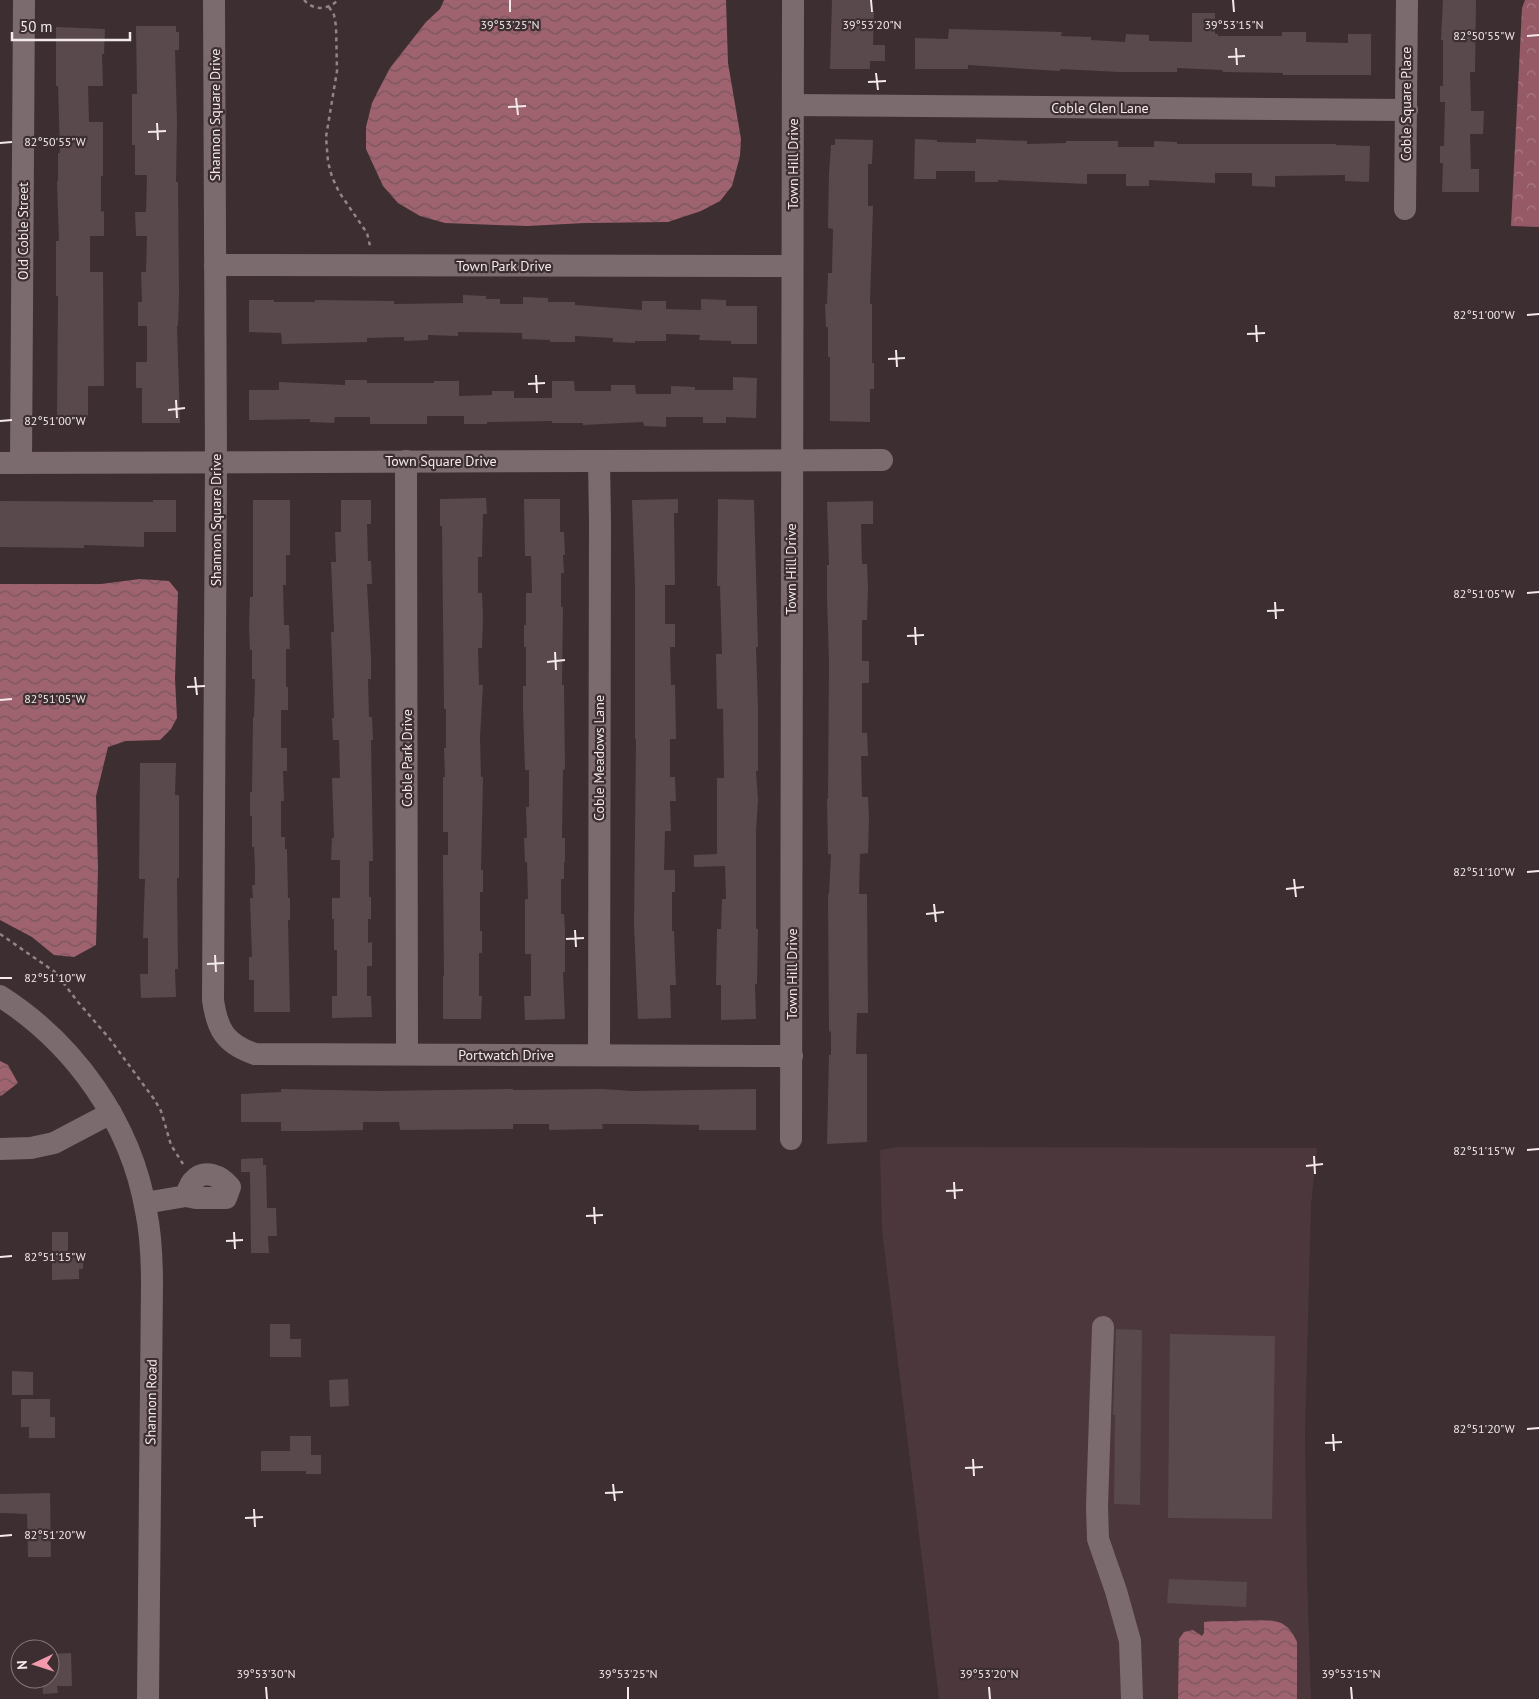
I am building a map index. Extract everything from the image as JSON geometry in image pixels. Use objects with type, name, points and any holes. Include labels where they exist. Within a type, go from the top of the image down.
[{"type":"street","name":"Old Coble Street","points":[[11,463],[24,0]]},
{"type":"street","name":"Shannon Square Drive","points":[[214,0],[216,462],[213,1000],[215,1014],[225,1037]]},
{"type":"street","name":"Town Hill Drive","points":[[791,1139],[793,0]]},
{"type":"street","name":"Coble Square Place","points":[[1405,208],[1407,0]]},
{"type":"street","name":"Coble Glen Lane","points":[[793,105],[1407,110]]},
{"type":"street","name":"Town Park Drive","points":[[215,265],[792,266]]},
{"type":"street","name":"Town Square Drive","points":[[11,463],[882,460]]},
{"type":"street","name":"Coble Park Drive","points":[[406,461],[407,1054]]},
{"type":"street","name":"Coble Meadows Lane","points":[[598,461],[600,521],[599,1055]]},
{"type":"street","name":"Shannon Road","points":[[0,996],[32,1019],[52,1037],[89,1079],[111,1113],[130,1151],[145,1203],[152,1255],[148,1699]]},
{"type":"street","name":"Portwatch Drive","points":[[225,1037],[244,1050],[255,1054],[792,1056]]},
{"type":"street","points":[[0,1149],[31,1148],[54,1143],[111,1113]]},
{"type":"street","points":[[145,1203],[190,1188]]},
{"type":"street","points":[[1103,1327],[1097,1506],[1098,1539],[1116,1591],[1130,1641],[1132,1699]]},
{"type":"path","points":[[304,0],[318,8],[329,7],[338,0]]},
{"type":"path","points":[[329,7],[334,14],[336,26],[337,72],[326,137],[328,162],[339,192],[367,233],[370,249]]},
{"type":"path","points":[[0,934],[55,972],[109,1038],[154,1099],[190,1188]]},
{"type":"shaded area","points":[[899,1147],[1317,1148],[1311,1205],[1305,1433],[1311,1699],[939,1699],[882,1230],[880,1150]]},
{"type":"green space","points":[[1525,0],[1539,0],[1539,227],[1511,226],[1522,8]]},
{"type":"water","points":[[444,0],[726,0],[728,63],[741,139],[740,156],[732,186],[720,201],[701,211],[668,222],[527,226],[445,223],[420,216],[398,203],[383,186],[366,149],[366,127],[372,103],[390,68],[426,22],[440,9]]},
{"type":"water","points":[[140,579],[169,581],[178,592],[175,679],[177,718],[171,729],[160,740],[126,741],[108,747],[96,796],[98,869],[96,945],[74,957],[54,955],[32,937],[0,920],[0,584],[101,584]]},
{"type":"water","points":[[0,1061],[8,1065],[18,1083],[1,1096],[0,1095]]},
{"type":"water","points":[[1273,1621],[1282,1623],[1287,1627],[1297,1642],[1297,1699],[1178,1699],[1179,1639],[1184,1632],[1193,1630],[1202,1636],[1204,1633],[1204,1622]]},
{"type":"building","points":[[832,0],[870,0],[870,11],[874,11],[873,45],[885,45],[885,61],[870,61],[870,69],[830,69]]},
{"type":"building","points":[[1443,0],[1476,0],[1475,72],[1470,72],[1471,111],[1484,111],[1483,134],[1470,134],[1471,169],[1479,169],[1479,192],[1442,192],[1443,163],[1440,163],[1440,146],[1444,146],[1445,102],[1440,102],[1440,86],[1443,86],[1443,40],[1441,40]]},
{"type":"building","points":[[1192,13],[1215,13],[1215,34],[1218,34],[1218,36],[1282,36],[1282,32],[1306,32],[1306,42],[1348,43],[1348,34],[1371,34],[1371,75],[1283,75],[1283,73],[1223,72],[1222,70],[1177,68],[1177,72],[1060,69],[1060,71],[968,65],[968,69],[915,69],[915,38],[948,39],[949,29],[1062,32],[1061,36],[1091,37],[1091,40],[1125,42],[1126,34],[1149,35],[1149,41],[1192,42]]},
{"type":"building","points":[[136,26],[176,26],[176,32],[179,32],[179,50],[175,50],[179,295],[177,326],[180,423],[142,423],[142,388],[136,388],[136,362],[147,362],[147,326],[138,326],[138,302],[142,302],[141,272],[146,272],[147,236],[136,236],[135,212],[146,212],[147,175],[135,175],[135,145],[132,145],[132,94],[137,94]]},
{"type":"building","points":[[56,27],[105,29],[104,54],[102,54],[103,86],[88,86],[89,122],[103,122],[101,212],[104,211],[104,236],[90,236],[90,272],[103,272],[104,386],[88,386],[88,417],[57,417],[58,296],[56,296],[56,241],[59,241],[57,182],[58,153],[60,153],[58,86],[56,86]]},
{"type":"building","points":[[835,139],[873,140],[872,164],[868,164],[868,206],[873,206],[870,304],[872,304],[874,389],[870,389],[870,422],[830,421],[830,357],[828,357],[828,327],[826,327],[825,304],[827,304],[828,273],[832,273],[833,229],[828,228],[829,173],[831,145],[835,145]]},
{"type":"building","points":[[915,139],[937,140],[937,142],[976,143],[976,139],[1027,141],[1027,144],[1066,143],[1066,141],[1118,141],[1118,147],[1154,147],[1154,141],[1177,142],[1177,144],[1336,144],[1370,146],[1369,182],[1345,181],[1345,175],[1275,176],[1275,187],[1252,186],[1252,173],[1215,173],[1215,183],[1149,180],[1149,186],[1126,186],[1126,174],[1087,174],[1087,184],[998,180],[998,182],[975,182],[975,171],[936,171],[936,179],[914,179]]},
{"type":"building","points":[[463,295],[486,296],[486,299],[500,299],[500,304],[523,304],[523,297],[548,298],[548,302],[575,302],[575,305],[642,310],[642,301],[666,301],[666,309],[701,310],[701,299],[726,300],[726,306],[757,306],[757,344],[731,344],[731,341],[699,340],[700,335],[666,334],[666,341],[635,341],[635,343],[613,342],[613,338],[575,336],[575,342],[550,342],[550,340],[522,339],[522,333],[458,332],[458,336],[428,335],[428,340],[404,341],[404,337],[367,338],[367,342],[282,344],[281,333],[249,332],[249,300],[274,300],[274,302],[315,302],[315,300],[394,301],[394,304],[463,303]]},
{"type":"building","points":[[733,377],[757,378],[756,418],[726,417],[726,423],[703,423],[703,417],[666,417],[666,427],[644,426],[643,422],[583,425],[583,423],[552,423],[552,421],[464,424],[464,416],[427,416],[427,424],[370,424],[370,417],[335,417],[334,423],[310,422],[310,419],[249,420],[249,390],[279,390],[279,382],[345,385],[345,380],[367,380],[367,383],[459,381],[459,396],[492,395],[492,391],[514,391],[514,398],[552,398],[552,381],[574,381],[575,391],[611,391],[611,385],[635,385],[636,394],[671,394],[671,386],[695,387],[695,390],[733,390]]},
{"type":"building","points":[[486,498],[487,514],[483,514],[482,557],[478,557],[478,593],[482,593],[483,617],[482,648],[478,648],[479,685],[483,685],[480,738],[481,777],[483,777],[481,870],[483,870],[483,892],[480,892],[482,953],[479,953],[479,996],[482,996],[481,1019],[443,1019],[443,855],[448,855],[448,832],[443,832],[446,709],[444,709],[440,499]]},
{"type":"building","points":[[524,499],[560,499],[560,532],[564,532],[565,555],[563,555],[564,573],[561,573],[561,607],[563,607],[562,685],[564,685],[565,769],[563,770],[562,838],[565,838],[565,862],[564,879],[561,879],[561,914],[564,914],[565,930],[565,972],[563,972],[565,1019],[525,1020],[524,996],[531,996],[531,954],[525,954],[525,899],[528,899],[524,838],[527,838],[526,807],[529,807],[529,770],[525,770],[523,686],[526,686],[526,647],[524,647],[524,625],[526,625],[526,593],[532,593],[531,556],[525,556]]},
{"type":"building","points":[[678,499],[678,513],[674,513],[675,585],[665,585],[665,624],[675,624],[675,647],[670,647],[671,685],[675,685],[676,739],[670,739],[670,777],[675,777],[676,801],[670,801],[671,831],[665,831],[664,870],[675,870],[675,892],[672,892],[672,931],[674,931],[676,985],[670,985],[671,1018],[638,1019],[634,924],[636,739],[635,585],[632,500]]},
{"type":"building","points":[[718,499],[754,500],[758,647],[756,647],[758,771],[756,771],[758,800],[756,831],[756,929],[758,929],[757,984],[755,984],[756,1019],[721,1020],[721,985],[716,985],[717,929],[721,929],[722,899],[726,899],[725,866],[694,867],[694,855],[717,854],[717,778],[724,778],[723,709],[717,709],[716,654],[722,654],[720,586],[717,586]]},
{"type":"building","points":[[153,500],[176,500],[176,532],[144,532],[144,547],[84,545],[84,548],[0,547],[0,501],[153,502]]},
{"type":"building","points":[[253,500],[290,500],[290,555],[286,555],[286,585],[283,585],[284,625],[289,625],[290,649],[286,649],[288,710],[281,710],[281,748],[287,748],[287,771],[283,771],[284,801],[281,801],[281,837],[285,837],[285,849],[287,849],[288,898],[290,898],[290,920],[288,920],[290,1012],[254,1012],[254,980],[249,980],[249,957],[252,957],[250,898],[253,898],[252,885],[255,885],[250,792],[252,792],[255,679],[252,679],[252,650],[250,650],[249,626],[250,597],[253,597]]},
{"type":"building","points":[[341,500],[371,500],[371,524],[367,524],[368,561],[371,561],[372,584],[367,584],[371,657],[371,679],[368,679],[369,717],[372,717],[373,740],[371,740],[373,861],[369,861],[371,919],[368,919],[368,943],[372,942],[372,966],[367,966],[367,996],[371,996],[372,1017],[332,1018],[332,996],[337,996],[337,950],[334,950],[332,898],[340,898],[340,860],[331,860],[332,838],[334,838],[332,778],[340,778],[339,740],[333,740],[332,718],[334,718],[331,632],[334,632],[331,562],[336,562],[335,532],[341,532]]},
{"type":"building","points":[[873,501],[873,524],[861,524],[862,564],[867,564],[868,588],[867,620],[862,620],[862,661],[869,661],[869,683],[862,683],[862,733],[867,733],[868,756],[861,756],[862,797],[868,797],[869,819],[868,853],[860,854],[859,894],[867,894],[868,1013],[857,1013],[856,1054],[867,1054],[867,1142],[827,1144],[829,1055],[831,1055],[831,1032],[829,1031],[828,894],[831,854],[828,854],[827,799],[829,661],[827,565],[829,565],[827,502]]},
{"type":"building","points":[[140,763],[176,763],[175,795],[179,795],[179,878],[177,878],[178,969],[175,969],[176,997],[141,998],[140,974],[148,974],[148,938],[143,938],[145,879],[139,879]]},
{"type":"building","points":[[281,1089],[379,1091],[602,1089],[632,1091],[756,1089],[756,1130],[699,1130],[699,1125],[602,1124],[603,1129],[549,1130],[549,1124],[513,1124],[513,1129],[400,1130],[399,1122],[363,1122],[363,1130],[281,1131],[281,1122],[241,1122],[241,1094],[281,1092]]},
{"type":"building","points":[[263,1158],[263,1165],[266,1165],[267,1208],[276,1208],[277,1236],[268,1236],[269,1253],[251,1253],[250,1172],[241,1172],[241,1159]]},
{"type":"building","points":[[52,1232],[68,1232],[68,1253],[83,1253],[83,1269],[79,1269],[79,1279],[52,1280]]},
{"type":"building","points":[[270,1324],[290,1324],[290,1339],[301,1339],[301,1357],[270,1357]]},
{"type":"building","points":[[1116,1329],[1142,1330],[1140,1505],[1114,1504],[1115,1415],[1113,1415]]},
{"type":"building","points":[[1170,1334],[1275,1336],[1272,1519],[1168,1518]]},
{"type":"building","points":[[12,1371],[33,1372],[33,1395],[12,1395]]},
{"type":"building","points":[[348,1379],[349,1406],[330,1407],[329,1380]]},
{"type":"building","points":[[21,1399],[50,1399],[50,1417],[55,1417],[55,1438],[29,1438],[29,1427],[21,1427]]},
{"type":"building","points":[[290,1436],[311,1436],[311,1455],[321,1455],[321,1474],[306,1474],[306,1471],[261,1471],[261,1451],[290,1451]]},
{"type":"building","points":[[50,1493],[51,1557],[28,1557],[27,1514],[0,1513],[0,1494]]},
{"type":"building","points":[[1169,1579],[1247,1582],[1246,1607],[1167,1603]]},
{"type":"building","points":[[71,1653],[72,1686],[60,1686],[60,1654]]},
{"type":"building","points":[[43,1689],[57,1689],[58,1693],[43,1694]]}]
